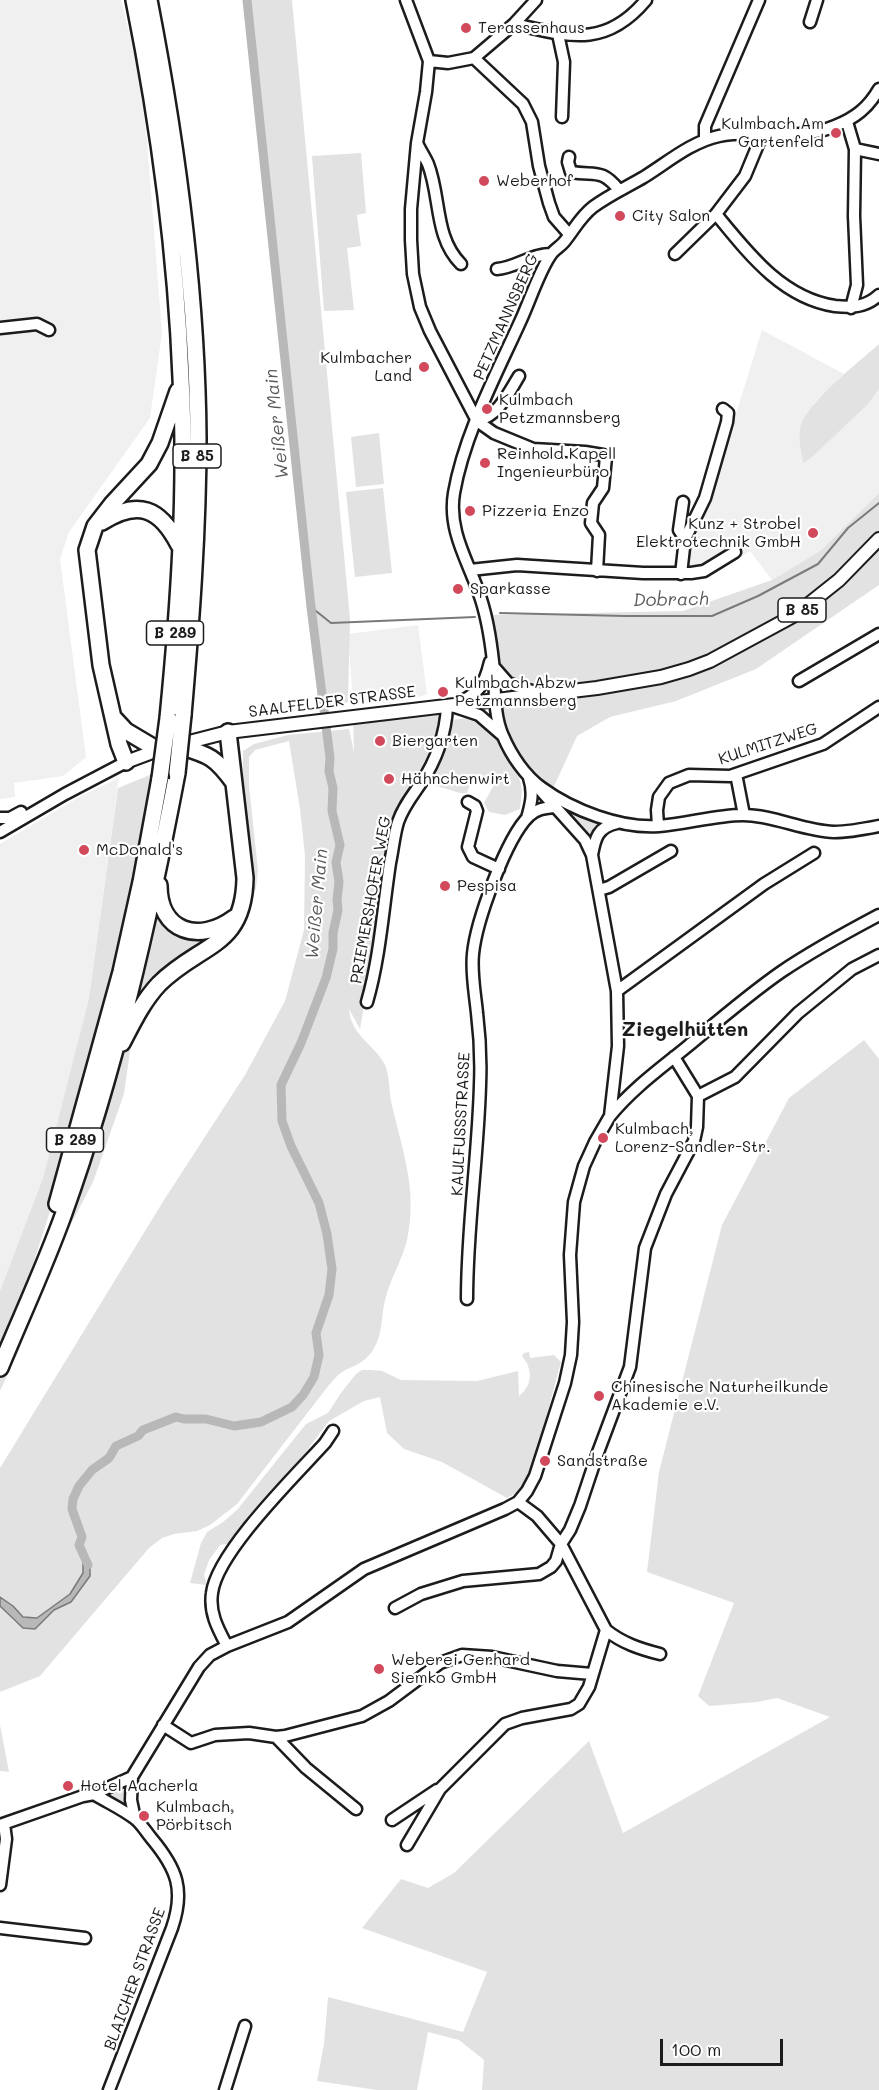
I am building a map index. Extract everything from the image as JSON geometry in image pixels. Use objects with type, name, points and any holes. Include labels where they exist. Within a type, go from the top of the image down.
[{"type":"highway","points":[[126,762],[112,716],[101,665],[87,550],[95,526],[149,464],[160,443],[182,380],[168,203],[150,83],[134,0]]},
{"type":"highway","name":"B 85","points":[[149,0],[182,197],[191,282],[198,437],[194,588],[175,716],[177,772],[162,852]]},
{"type":"highway","name":"B 289","points":[[25,1307],[56,1210],[121,972],[141,882],[160,778],[175,716],[182,380]]},
{"type":"highway","points":[[95,526],[118,512],[139,509],[153,514],[164,522],[173,532],[180,547]]},
{"type":"highway","points":[[112,716],[126,731],[158,750]]},
{"type":"highway","points":[[110,1067],[144,1002],[181,966],[225,936],[235,925],[239,914],[245,893],[245,878],[228,732]]},
{"type":"highway","points":[[176,745],[208,755],[222,767],[234,783]]},
{"type":"highway","points":[[162,852],[159,888],[161,904],[171,920],[178,926],[201,933],[223,926],[239,914]]},
{"type":"highway","name":"B 289","points":[[0,1368],[64,1213],[110,1067],[162,852]]},
{"type":"main road","name":"SAALFELDER STRASSE","points":[[126,762],[158,750],[228,732],[597,688],[661,677],[689,669],[710,661],[795,615],[839,580],[879,539]]},
{"type":"street","points":[[406,0],[429,61],[417,143],[411,209],[413,274],[420,307],[477,421],[494,433],[533,449],[585,452],[603,454],[606,457],[603,488],[593,503],[591,523],[599,535],[597,570]]},
{"type":"street","points":[[429,61],[448,63],[474,58],[514,24],[536,0]]},
{"type":"street","points":[[514,24],[576,37],[608,30],[632,15],[646,0]]},
{"type":"street","points":[[705,140],[705,126],[759,0]]},
{"type":"street","points":[[810,22],[817,0]]},
{"type":"street","points":[[558,34],[564,62],[562,117]]},
{"type":"street","points":[[474,58],[524,104],[532,122],[539,166],[549,203],[554,217],[569,234]]},
{"type":"street","points":[[851,308],[856,285],[855,149],[847,122],[868,107],[879,89]]},
{"type":"street","name":"PETZMANNSBERG","points":[[477,421],[550,254],[563,244],[580,219],[593,207],[705,140],[731,134],[811,134],[847,122]]},
{"type":"street","points":[[675,254],[716,214],[745,176],[762,135]]},
{"type":"street","points":[[417,143],[428,165],[442,233],[455,258],[462,264]]},
{"type":"street","points":[[855,149],[879,154]]},
{"type":"street","points":[[569,157],[568,162],[572,172],[601,174],[620,190]]},
{"type":"street","points":[[716,214],[762,266],[780,283],[795,292],[822,304],[851,308],[877,297]]},
{"type":"street","points":[[497,269],[506,269],[515,263],[550,254]]},
{"type":"street","points":[[856,285],[864,296],[877,297]]},
{"type":"street","points":[[0,328],[37,324],[49,330]]},
{"type":"street","name":"PETZMANNSBERG","points":[[477,421],[486,419],[498,409],[519,376]]},
{"type":"street","points":[[681,574],[685,539],[705,498],[728,422],[728,413],[723,409]]},
{"type":"street","points":[[477,421],[454,495],[453,525],[482,603],[494,667],[495,700],[503,735],[529,778],[555,802],[585,840],[592,855],[617,991],[618,1046],[610,1116]]},
{"type":"street","points":[[683,502],[679,531],[685,539]]},
{"type":"street","points":[[470,570],[517,565],[681,574],[704,571],[735,552]]},
{"type":"street","points":[[799,681],[879,634]]},
{"type":"street","points":[[451,706],[474,695],[482,686],[492,653]]},
{"type":"street","points":[[494,667],[507,683],[541,694]]},
{"type":"street","points":[[451,706],[478,716],[503,735]]},
{"type":"street","name":"PRIEMERSHOFER WEG","points":[[367,1002],[376,970],[398,822],[407,800],[422,782],[433,761],[451,706]]},
{"type":"street","name":"KULMITZWEG","points":[[658,826],[659,797],[669,783],[689,776],[717,777],[735,774],[823,744],[879,707]]},
{"type":"street","name":"SAALFELDER STRASSE","points":[[0,832],[126,762]]},
{"type":"street","points":[[735,774],[744,815]]},
{"type":"street","name":"KAULFUSSSTRASSE","points":[[467,1299],[467,1253],[481,1084],[473,954],[477,934],[499,869],[507,849],[527,818],[532,800],[529,778]]},
{"type":"street","points":[[468,802],[476,806],[477,819],[469,837],[468,847],[473,857],[499,869]]},
{"type":"street","points":[[527,818],[539,808],[555,802],[619,823],[658,826],[706,818],[744,815],[770,818],[831,832],[859,831],[879,825]]},
{"type":"street","points":[[0,818],[10,818],[31,806],[49,803]]},
{"type":"street","points":[[592,855],[598,834],[608,825],[619,823]]},
{"type":"street","points":[[599,890],[609,887],[671,850]]},
{"type":"street","points":[[617,991],[764,884],[814,853]]},
{"type":"street","points":[[135,1819],[131,1800],[132,1777],[199,1667],[210,1655],[288,1622],[364,1569],[518,1502],[535,1476],[565,1383],[571,1355],[573,1322],[570,1255],[574,1202],[584,1166],[610,1116],[628,1095],[781,972],[839,936],[879,915]]},
{"type":"street","points":[[698,1096],[735,1077],[798,1013],[852,969],[879,955]]},
{"type":"street","points":[[395,1608],[422,1594],[463,1581],[539,1574],[551,1568],[580,1506],[630,1367],[645,1248],[666,1194],[694,1141],[698,1096],[674,1057]]},
{"type":"street","points":[[227,1646],[213,1616],[212,1592],[216,1576],[251,1525],[325,1443],[333,1431]]},
{"type":"street","points":[[518,1502],[537,1516],[561,1544],[606,1630],[616,1638],[637,1648],[660,1654]]},
{"type":"street","points":[[392,1820],[440,1789],[505,1724],[522,1718],[572,1709],[579,1704],[589,1687],[606,1630]]},
{"type":"street","points":[[163,1725],[191,1743],[215,1735],[249,1733],[276,1737],[318,1729],[362,1716],[389,1701],[440,1663],[462,1655],[492,1657],[557,1671],[592,1674]]},
{"type":"street","points":[[276,1737],[306,1768],[356,1809]]},
{"type":"street","points":[[0,1885],[6,1839],[2,1825],[94,1794],[132,1777]]},
{"type":"street","points":[[407,1845],[440,1789]]},
{"type":"street","points":[[94,1794],[135,1819]]},
{"type":"street","name":"BLAICHER STRASSE","points":[[109,2090],[172,1928],[178,1901],[177,1880],[171,1865],[135,1819]]},
{"type":"street","points":[[0,1928],[85,1938]]},
{"type":"street","points":[[225,2090],[244,2026]]},
{"type":"shaded area","points":[[0,0],[121,0],[138,67],[147,141],[162,333],[150,418],[69,532],[60,559],[86,757],[63,776],[14,783],[15,797],[0,799]]},
{"type":"shaded area","points":[[248,0],[292,0],[350,619],[348,702],[325,709]]},
{"type":"shaded area","points":[[361,153],[366,213],[357,215],[361,246],[347,248],[354,310],[324,311],[312,156]]},
{"type":"shaded area","points":[[762,330],[844,374],[813,404],[868,404],[879,389],[879,493],[820,551],[772,580],[750,551],[714,574],[679,580],[685,548],[716,478]]},
{"type":"shaded area","points":[[879,344],[879,389],[868,404],[803,463],[800,430],[803,420],[833,384]]},
{"type":"shaded area","points":[[379,433],[384,484],[356,487],[351,437]]},
{"type":"shaded area","points":[[383,488],[392,573],[355,577],[346,492]]},
{"type":"shaded area","points":[[879,493],[879,585],[756,669],[676,701],[610,717],[577,736],[551,793],[529,778],[503,735],[496,700],[536,693],[508,683],[492,653],[485,615],[683,611],[772,580],[820,551]]},
{"type":"shaded area","points":[[418,625],[427,694],[413,699],[358,704],[352,688],[348,634]]},
{"type":"shaded area","points":[[447,706],[442,737],[397,823],[360,1029],[349,1009],[354,1026],[381,1058],[387,1070],[391,1101],[410,1187],[411,1204],[407,1240],[387,1292],[377,1343],[366,1358],[338,1375],[329,1385],[237,1504],[210,1525],[197,1531],[162,1538],[149,1548],[40,1676],[0,1692],[0,1606],[15,1622],[35,1628],[54,1610],[71,1602],[89,1576],[90,1561],[83,1553],[83,1573],[70,1594],[37,1618],[23,1617],[0,1597],[0,1468],[164,1200],[245,1075],[285,1001],[304,930],[305,856],[289,741],[255,750],[249,757],[249,786],[258,870],[256,888],[247,917],[235,936],[225,946],[186,971],[172,983],[160,995],[142,1021],[131,1044],[124,1094],[93,1182],[60,1245],[19,1350],[0,1391],[0,1379],[89,1160],[123,1052],[132,1031],[158,991],[220,944],[251,880],[243,791],[243,751],[254,744],[288,735],[349,729],[354,752],[353,716]]},
{"type":"shaded area","points":[[467,718],[485,728],[507,752],[521,784],[520,809],[505,815],[489,812],[484,803],[494,785],[486,778],[474,782],[467,793],[433,785],[430,777],[441,760],[452,720]]},
{"type":"shaded area","points":[[152,774],[150,790],[152,791],[124,939],[61,1177],[17,1314],[0,1354],[0,1291],[43,1178],[89,998],[118,788]]},
{"type":"shaded area","points":[[119,778],[89,998],[43,1178],[0,1291],[0,844],[81,796]]},
{"type":"shaded area","points":[[565,807],[599,823],[586,837],[562,809]]},
{"type":"shaded area","points":[[153,902],[163,916],[217,934],[128,1023]]},
{"type":"shaded area","points":[[864,1040],[879,1059],[879,2090],[482,2090],[484,2060],[459,2040],[428,2032],[417,2090],[377,2090],[317,2081],[324,2044],[328,1997],[463,2032],[487,1972],[362,1928],[401,1879],[428,1888],[454,1873],[589,1741],[623,1833],[830,1717],[777,1698],[709,1706],[698,1696],[734,1603],[647,1572],[659,1472],[722,1225],[789,1098]]},
{"type":"shaded area","points":[[529,1352],[530,1358],[554,1355],[561,1362],[531,1473],[520,1491],[507,1498],[442,1462],[404,1449],[387,1433],[380,1397],[364,1401],[329,1421],[302,1457],[249,1515],[232,1543],[220,1545],[209,1560],[204,1575],[207,1585],[190,1583],[201,1543],[207,1532],[237,1510],[306,1424],[328,1413],[356,1374],[362,1370],[371,1370],[382,1371],[401,1380],[477,1381],[518,1371],[519,1396],[529,1382],[530,1371],[522,1356]]},
{"type":"shaded area","points":[[83,1552],[90,1561],[90,1576],[71,1602],[54,1610],[35,1629],[23,1628],[0,1606],[0,1597],[23,1617],[37,1618],[70,1594],[83,1573]]},
{"type":"shaded area","points":[[0,1725],[9,1772],[0,1771]]},
{"type":"shaded area","points":[[116,1789],[122,1789],[126,1796],[122,1803],[116,1803],[112,1799],[112,1793]]},
{"type":"waterway","name":"Weißer Main","points":[[88,1565],[79,1545],[82,1537],[72,1509],[73,1499],[79,1486],[92,1470],[109,1458],[116,1446],[138,1436],[143,1430],[176,1417],[206,1419],[234,1426],[261,1422],[292,1407],[303,1395],[314,1377],[319,1355],[316,1333],[329,1295],[332,1269],[327,1234],[319,1203],[291,1146],[282,1121],[281,1085],[301,1043],[326,978],[333,949],[339,882],[336,862],[340,845],[332,811],[333,788],[329,771],[330,758],[311,607],[247,0]]},
{"type":"waterway","name":"Dobrach","points":[[500,613],[712,616],[758,596],[818,564],[848,528],[879,503]]},
{"type":"waterway","name":"Dobrach","points":[[311,607],[331,623],[475,617]]},
{"type":"place","name":"Terassenhaus","points":[[466,28]]},
{"type":"place","name":"Kulmbach Am Gartenfeld","points":[[836,133]]},
{"type":"place","name":"Weberhof","points":[[484,181]]},
{"type":"place","name":"City Salon","points":[[620,216]]},
{"type":"place","name":"Kulmbacher Land","points":[[424,367]]},
{"type":"place","name":"Kulmbach Petzmannsberg","points":[[487,409]]},
{"type":"place","name":"Reinhold Kapell Ingenieurbüro","points":[[485,463]]},
{"type":"place","name":"Pizzeria Enzo","points":[[470,511]]},
{"type":"place","name":"Kunz + Strobel Elektrotechnik GmbH","points":[[813,533]]},
{"type":"place","name":"Sparkasse","points":[[458,589]]},
{"type":"place","name":"Kulmbach Abzw Petzmannsberg","points":[[443,692]]},
{"type":"place","name":"Biergarten","points":[[380,741]]},
{"type":"place","name":"Hähnchenwirt","points":[[389,779]]},
{"type":"place","name":"McDonald's","points":[[84,850]]},
{"type":"place","name":"Pespisa","points":[[445,886]]},
{"type":"place","name":"Kulmbach, Lorenz-Sandler-Str.","points":[[603,1138]]},
{"type":"place","name":"Chinesische Naturheilkunde Akademie e.V.","points":[[599,1396]]},
{"type":"place","name":"Sandstraße","points":[[545,1461]]},
{"type":"place","name":"Weberei Gerhard Siemko GmbH","points":[[379,1669]]},
{"type":"place","name":"Hotel Aacherla","points":[[68,1786]]},
{"type":"place","name":"Kulmbach, Pörbitsch","points":[[144,1816]]},
{"type":"district","name":"Ziegelhütten","points":[[685,1030]]}]
